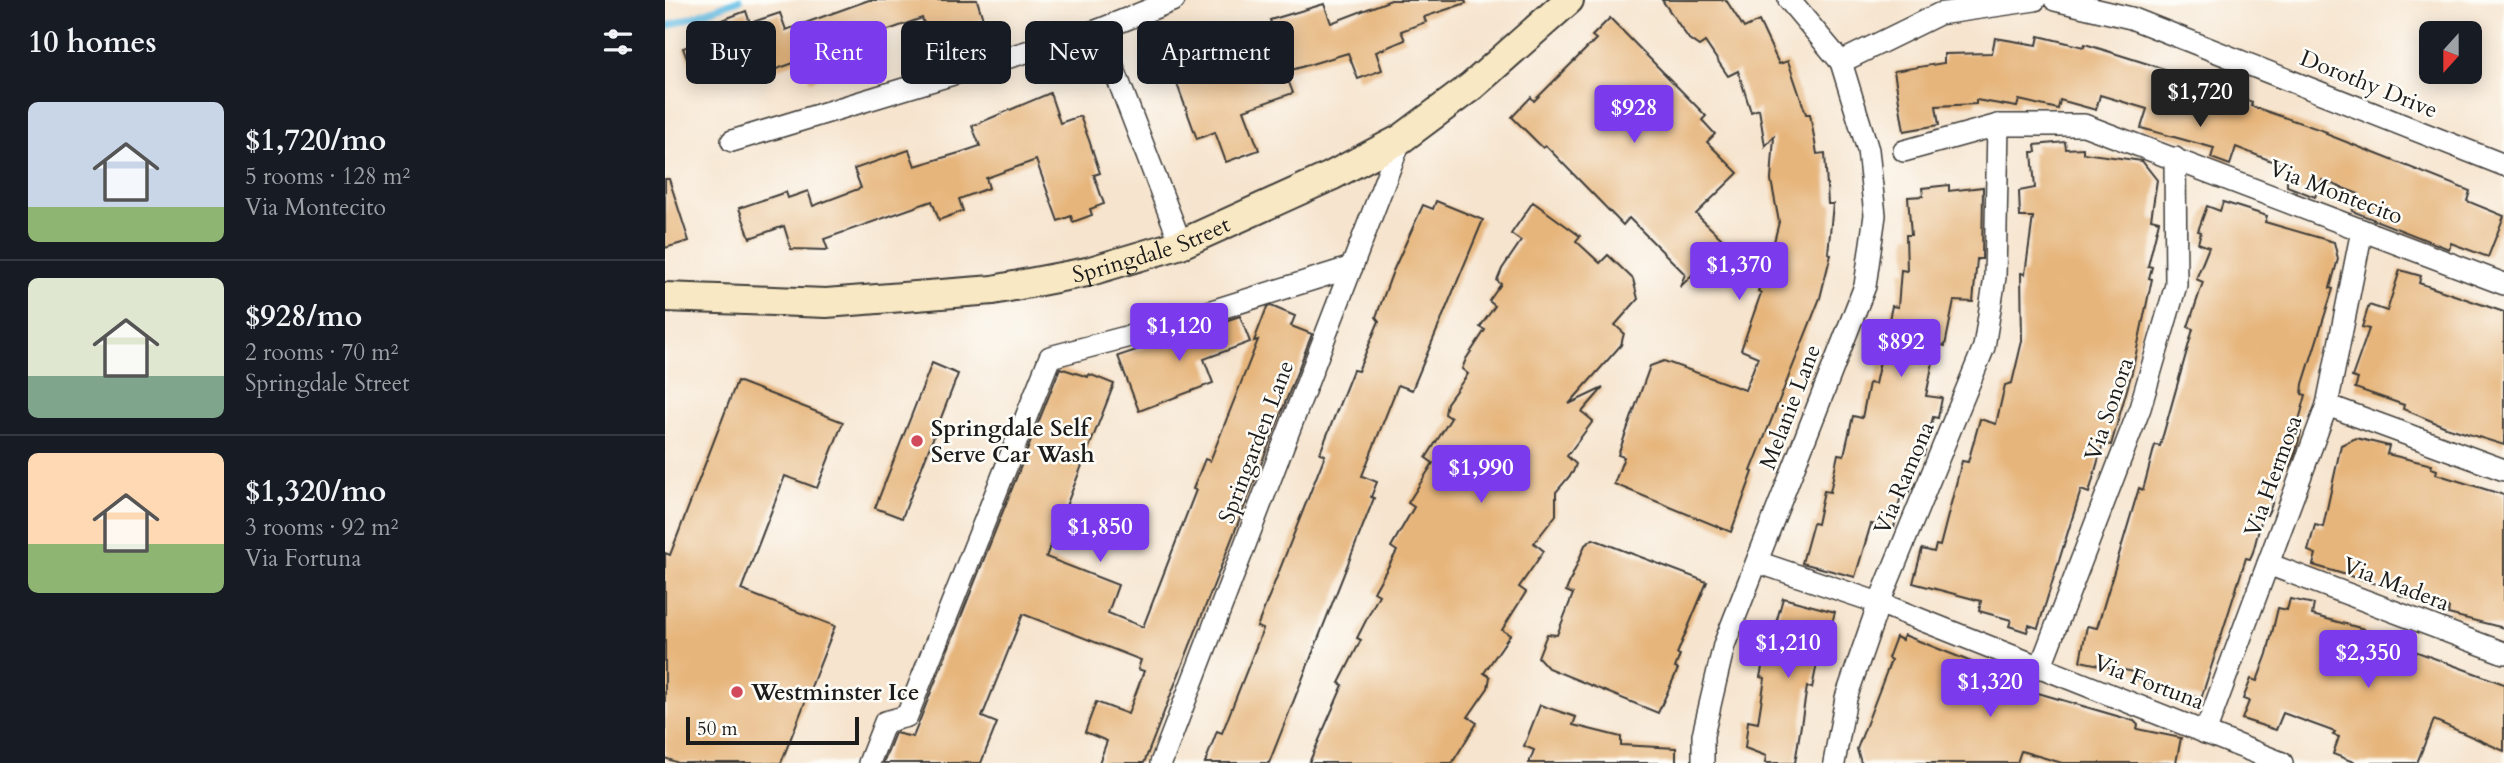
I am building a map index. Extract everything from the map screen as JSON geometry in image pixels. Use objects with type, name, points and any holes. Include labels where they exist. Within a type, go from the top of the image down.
[{"type":"main road","name":"Springdale Street","points":[[665,297],[826,303],[993,290],[1087,272],[1181,244],[1332,176],[1401,139],[1472,86],[1569,0]]},
{"type":"street","points":[[1122,21],[1174,0]]},
{"type":"street","name":"Melanie Lane","points":[[1703,763],[1703,735],[1724,645],[1865,286],[1875,215],[1870,163],[1841,62],[1789,0]]},
{"type":"street","points":[[1841,62],[1939,14],[2035,0]]},
{"type":"street","name":"Dorothy Drive","points":[[2055,0],[2131,18],[2504,165]]},
{"type":"street","points":[[732,141],[1025,52]]},
{"type":"street","points":[[1120,84],[1181,244]]},
{"type":"street","name":"Via Montecito","points":[[1904,150],[1998,125],[2084,125],[2504,284]]},
{"type":"street","name":"Via Ramona","points":[[1834,763],[1846,698],[1879,603],[1985,347],[1995,277],[1998,125]]},
{"type":"street","name":"Springarden Lane","points":[[1161,763],[1401,139]]},
{"type":"street","name":"Via Sonora","points":[[2040,668],[2140,408],[2176,285],[2175,158]]},
{"type":"street","name":"Via Hermosa","points":[[2205,733],[2327,405],[2362,230]]},
{"type":"street","points":[[869,763],[885,722],[907,716],[1049,357],[1145,332],[1352,267]]},
{"type":"street","points":[[2327,405],[2504,470]]},
{"type":"street","name":"Via Fortuna","points":[[1757,562],[1879,603],[2282,763]]},
{"type":"street","name":"Via Madera","points":[[2269,564],[2504,653]]},
{"type":"building","points":[[869,0],[977,0],[983,19],[923,21],[922,18],[901,21],[901,25],[887,30],[887,21],[811,21]]},
{"type":"building","points":[[1391,0],[1465,0],[1466,3],[1424,17],[1426,22],[1401,31],[1405,40],[1376,52],[1382,70],[1358,79],[1348,53],[1294,69],[1294,21],[1270,20],[1324,4],[1331,23]]},
{"type":"building","points":[[1662,0],[1726,0],[1744,28],[1759,21],[1779,64],[1788,61],[1806,114],[1810,114],[1817,154],[1825,153],[1828,204],[1833,204],[1828,253],[1831,254],[1820,298],[1751,471],[1753,472],[1731,532],[1614,484],[1624,457],[1618,455],[1650,366],[1664,361],[1745,390],[1758,357],[1741,350],[1761,293],[1758,291],[1767,270],[1779,222],[1771,180],[1774,136],[1765,146],[1759,109],[1751,112],[1738,71],[1728,76],[1705,42],[1699,46],[1689,39]]},
{"type":"building","points":[[746,11],[749,21],[719,21]]},
{"type":"building","points":[[780,13],[786,30],[790,29],[790,64],[776,69],[776,21],[756,21]]},
{"type":"building","points":[[1610,18],[1706,116],[1702,120],[1715,134],[1707,142],[1738,173],[1696,214],[1725,242],[1680,287],[1685,274],[1629,218],[1623,225],[1546,146],[1543,148],[1512,117],[1531,97],[1534,101],[1596,39],[1592,36]]},
{"type":"building","points":[[2039,36],[2084,47],[2085,44],[2180,74],[2179,78],[2252,102],[2251,106],[2327,132],[2326,134],[2470,191],[2467,201],[2504,216],[2488,257],[2451,243],[2449,249],[2352,211],[2359,194],[2322,180],[2315,197],[2287,186],[2287,167],[2236,147],[2230,165],[2211,158],[2214,148],[2141,128],[2147,109],[2100,95],[2096,110],[2060,100],[2058,109],[2019,100],[2017,107],[1976,100],[1976,104],[1936,106],[1939,125],[1904,131],[1894,71],[1944,63],[1944,54],[1992,53],[1995,38],[2037,45]]},
{"type":"building","points":[[1177,84],[1290,84],[1293,93],[1244,110],[1259,150],[1226,162],[1215,132],[1197,139]]},
{"type":"building","points":[[1050,93],[1060,123],[1080,116],[1089,140],[1100,173],[1094,175],[1104,204],[1090,209],[1092,215],[1073,222],[1071,216],[1058,221],[1036,160],[986,178],[989,188],[959,199],[963,211],[939,220],[932,201],[824,239],[828,250],[791,249],[784,226],[750,238],[739,208],[786,192],[788,198],[808,191],[813,206],[861,188],[854,169],[909,150],[915,166],[980,146],[972,126]]},
{"type":"building","points":[[2065,142],[2066,149],[2083,148],[2083,153],[2142,161],[2157,180],[2151,219],[2159,221],[2148,266],[2152,267],[2149,278],[2152,279],[2132,372],[2111,445],[2103,443],[2089,493],[2081,490],[2038,628],[2029,625],[2027,632],[2009,626],[2011,620],[1979,611],[1981,601],[1913,583],[1922,549],[1934,552],[1936,545],[1940,546],[1962,461],[1968,462],[1980,419],[1996,424],[2005,385],[2012,383],[2022,341],[2021,273],[2025,274],[2033,217],[2020,217],[2019,191],[2035,188],[2032,152],[2036,152],[2035,145]]},
{"type":"building","points":[[665,179],[669,179],[689,241],[665,248]]},
{"type":"building","points":[[1949,185],[1949,191],[1983,187],[1982,259],[1977,259],[1973,302],[1954,301],[1945,346],[1938,344],[1936,347],[1926,396],[1942,398],[1938,418],[1933,417],[1924,455],[1918,454],[1909,492],[1902,490],[1894,528],[1871,524],[1855,577],[1802,563],[1813,523],[1817,524],[1824,491],[1830,492],[1838,454],[1844,455],[1853,416],[1862,418],[1869,383],[1875,384],[1892,306],[1898,307],[1901,270],[1907,271],[1906,235],[1911,235],[1908,197],[1923,196],[1922,188]]},
{"type":"building","points":[[1436,201],[1483,220],[1412,390],[1398,385],[1362,476],[1377,482],[1371,497],[1374,498],[1269,763],[1205,763],[1217,731],[1222,733],[1263,629],[1257,627],[1325,455],[1320,453],[1353,370],[1358,371],[1379,321],[1376,317],[1393,271],[1423,205],[1433,209]]},
{"type":"building","points":[[1533,202],[1580,236],[1576,241],[1600,263],[1608,255],[1633,279],[1638,299],[1615,325],[1624,333],[1621,345],[1569,404],[1603,388],[1582,412],[1593,421],[1567,456],[1576,464],[1573,472],[1556,492],[1556,515],[1534,543],[1544,551],[1519,587],[1526,592],[1502,630],[1510,635],[1484,673],[1490,677],[1488,688],[1468,717],[1477,723],[1452,763],[1309,763],[1343,685],[1339,683],[1361,640],[1357,638],[1379,595],[1374,592],[1397,551],[1391,547],[1414,507],[1408,503],[1433,463],[1426,458],[1451,418],[1445,414],[1447,403],[1468,374],[1462,369],[1485,330],[1480,327],[1495,306],[1489,301],[1501,284],[1497,281],[1502,269],[1521,241],[1511,234]]},
{"type":"building","points":[[2223,202],[2267,216],[2265,222],[2334,242],[2338,259],[2330,288],[2333,289],[2303,384],[2302,394],[2306,395],[2296,431],[2301,432],[2296,451],[2290,467],[2283,465],[2271,507],[2267,515],[2263,514],[2253,552],[2250,559],[2246,558],[2201,699],[2146,683],[2137,679],[2139,673],[2080,661],[2087,626],[2097,628],[2139,488],[2143,490],[2155,445],[2160,446],[2193,329],[2188,327],[2203,282],[2196,279],[2209,247],[2198,243],[2201,232],[2198,231],[2207,206],[2220,211]]},
{"type":"building","points":[[2400,270],[2421,276],[2419,283],[2504,312],[2504,445],[2446,427],[2403,409],[2404,405],[2355,388],[2358,379],[2352,377],[2369,329],[2362,327],[2369,305],[2387,311]]},
{"type":"building","points":[[1271,306],[1295,316],[1291,326],[1312,334],[1144,763],[1099,763],[1107,741],[1085,732],[1096,702],[1128,714],[1144,671],[1138,669],[1141,660],[1023,614],[982,717],[997,723],[981,763],[883,763],[895,733],[913,737],[1060,368],[1088,377],[1089,374],[1114,384],[1046,557],[1118,585],[1108,613],[1143,627],[1196,490],[1193,489],[1205,459],[1210,461],[1258,340],[1254,341],[1267,307]]},
{"type":"building","points":[[1240,316],[1250,342],[1204,359],[1213,383],[1139,411],[1118,356]]},
{"type":"building","name":"Springdale Self Serve Car Wash","points":[[932,363],[958,374],[902,518],[875,508]]},
{"type":"building","points":[[737,381],[843,422],[817,488],[785,476],[741,590],[835,626],[781,763],[678,763],[665,758],[665,553],[670,555]]},
{"type":"building","points":[[2356,438],[2389,446],[2387,454],[2432,465],[2431,468],[2437,470],[2436,474],[2504,495],[2504,628],[2448,614],[2449,608],[2399,595],[2400,591],[2313,565],[2316,554],[2308,551],[2315,525],[2323,527],[2341,445]]},
{"type":"building","points":[[1593,539],[1707,582],[1677,654],[1680,655],[1675,668],[1678,669],[1658,713],[1548,668],[1538,657],[1547,634],[1557,635],[1573,594],[1566,591],[1585,545]]},
{"type":"building","points":[[1783,598],[1835,612],[1827,641],[1822,639],[1812,688],[1807,687],[1795,763],[1765,763],[1766,756],[1745,748],[1748,721],[1758,723],[1765,678],[1760,677],[1767,644],[1770,645]]},
{"type":"building","points":[[2290,599],[2314,604],[2312,615],[2364,629],[2363,632],[2504,684],[2504,751],[2434,720],[2417,763],[2356,763],[2333,754],[2339,737],[2333,735],[2335,732],[2283,713],[2276,730],[2242,719],[2249,701],[2243,699],[2251,679],[2257,681],[2267,654],[2278,608],[2287,610]]},
{"type":"building","points":[[1904,635],[1994,671],[1993,673],[2038,693],[2134,721],[2138,725],[2137,729],[2181,738],[2176,763],[2062,763],[2021,751],[2017,763],[1861,763],[1857,749],[1891,660],[1888,658],[1896,637],[1902,640]]},
{"type":"building","points":[[1540,705],[1576,717],[1573,725],[1621,737],[1621,745],[1676,748],[1676,763],[1529,763],[1534,750],[1524,746]]},
{"type":"waterway","points":[[665,27],[739,0]]},
{"type":"place","name":"Springdale Self Serve Car Wash","points":[[917,441]]},
{"type":"place","name":"Westminster Ice","points":[[737,692]]}]
